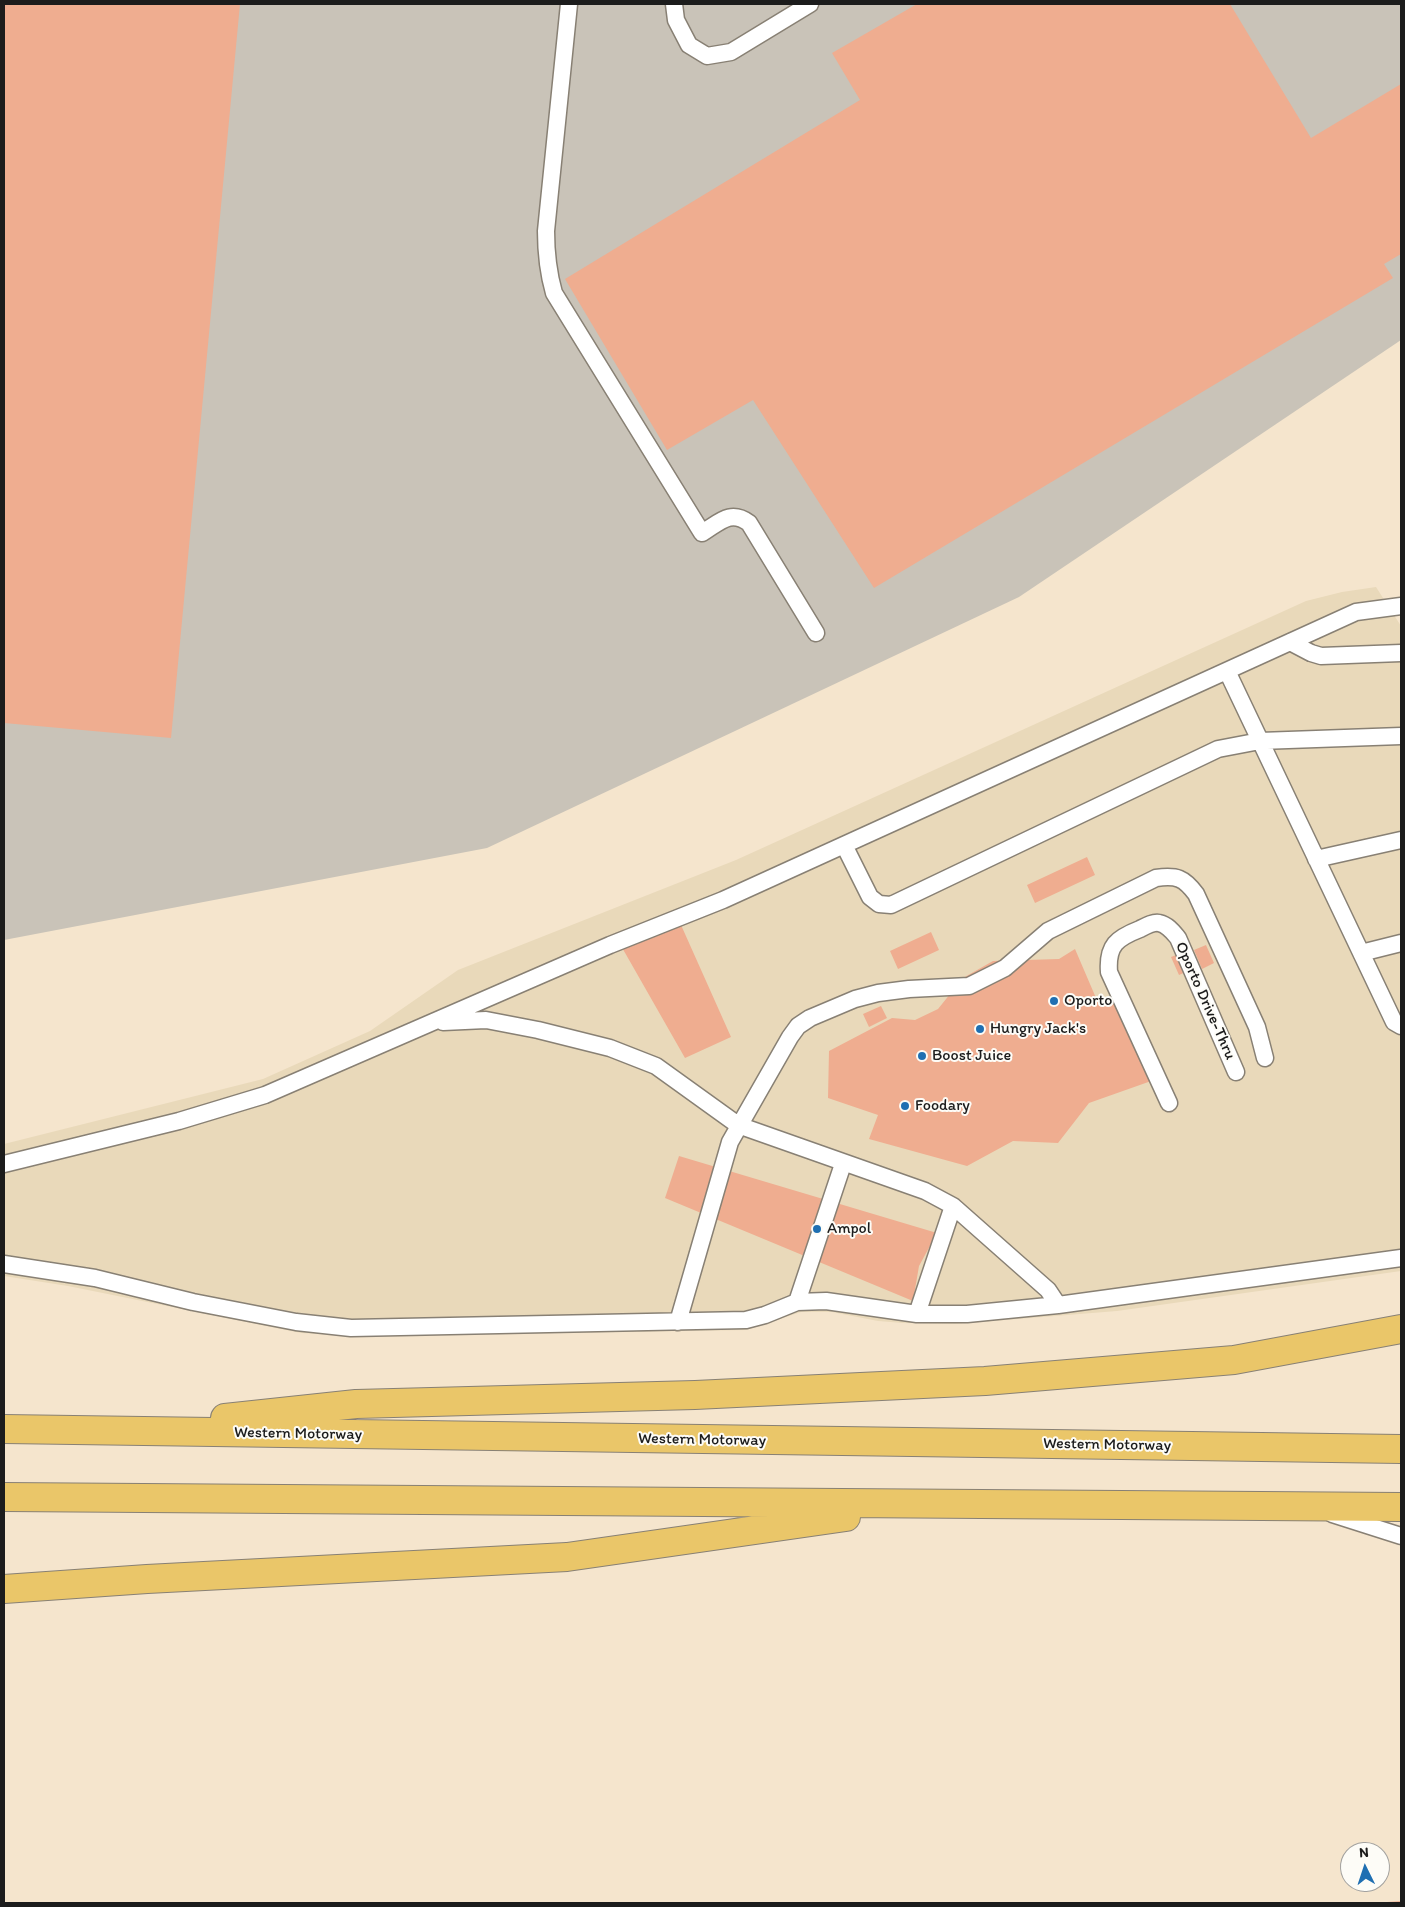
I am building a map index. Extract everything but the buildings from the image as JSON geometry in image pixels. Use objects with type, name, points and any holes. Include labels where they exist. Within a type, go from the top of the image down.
[{"type":"highway","points":[[112,1431],[356,1404],[695,1395],[995,1380],[1234,1360],[1401,1329]]},
{"type":"highway","name":"Western Motorway","points":[[4,1429],[1401,1449]]},
{"type":"highway","points":[[4,1497],[1401,1507]]},
{"type":"highway","points":[[4,1589],[147,1579],[567,1557],[934,1504]]},
{"type":"lane","points":[[569,4],[546,231],[548,271],[554,293],[702,533],[727,517],[740,516],[749,522],[816,633]]},
{"type":"lane","points":[[674,4],[676,20],[689,45],[707,56],[731,52],[810,4]]},
{"type":"lane","points":[[4,1164],[179,1121],[265,1095],[610,944],[723,900],[1356,612],[1401,606]]},
{"type":"lane","points":[[1290,642],[1321,656],[1401,653]]},
{"type":"lane","points":[[1226,671],[1394,1022],[1401,1026]]},
{"type":"lane","points":[[844,845],[870,897],[879,904],[891,905],[1218,749],[1260,741],[1401,736]]},
{"type":"lane","points":[[1316,859],[1401,840]]},
{"type":"lane","points":[[678,1322],[730,1142],[790,1037],[798,1026],[810,1018],[855,999],[878,993],[909,989],[970,986],[1006,968],[1048,930],[1156,878],[1180,878],[1196,894],[1257,1027],[1265,1058]]},
{"type":"lane","name":"Oporto Drive-Thru","points":[[1169,1103],[1108,972],[1108,960],[1115,941],[1122,936],[1153,923],[1168,926],[1178,938],[1236,1072]]},
{"type":"lane","points":[[1361,953],[1401,943]]},
{"type":"lane","points":[[435,1022],[486,1020],[538,1030],[610,1048],[656,1066],[738,1125],[843,1164],[925,1191],[954,1206],[1048,1290],[1058,1305]]},
{"type":"lane","points":[[797,1302],[843,1164]]},
{"type":"lane","points":[[917,1314],[954,1206]]},
{"type":"lane","points":[[4,1264],[95,1278],[193,1302],[296,1322],[351,1328],[746,1320],[765,1315],[797,1302],[826,1301],[917,1314],[967,1314],[1058,1305],[1401,1258]]},
{"type":"lane","points":[[1306,1506],[1401,1536]]},
{"type":"shaded area","points":[[4,4],[1401,4],[1401,340],[1019,597],[487,848],[4,940]]},
{"type":"shaded area","points":[[1376,587],[1401,626],[1401,1271],[1117,1311],[955,1324],[903,1323],[878,1321],[832,1312],[801,1312],[746,1330],[360,1336],[301,1333],[68,1286],[4,1276],[4,1144],[263,1079],[370,1031],[458,970],[736,860],[1306,601],[1342,592]]},
{"type":"place","name":"Oporto","points":[[1054,1001]]},
{"type":"place","name":"Hungry Jack's","points":[[980,1029]]},
{"type":"place","name":"Boost Juice","points":[[922,1056]]},
{"type":"place","name":"Foodary","points":[[905,1106]]},
{"type":"place","name":"Ampol","points":[[817,1229]]}]
